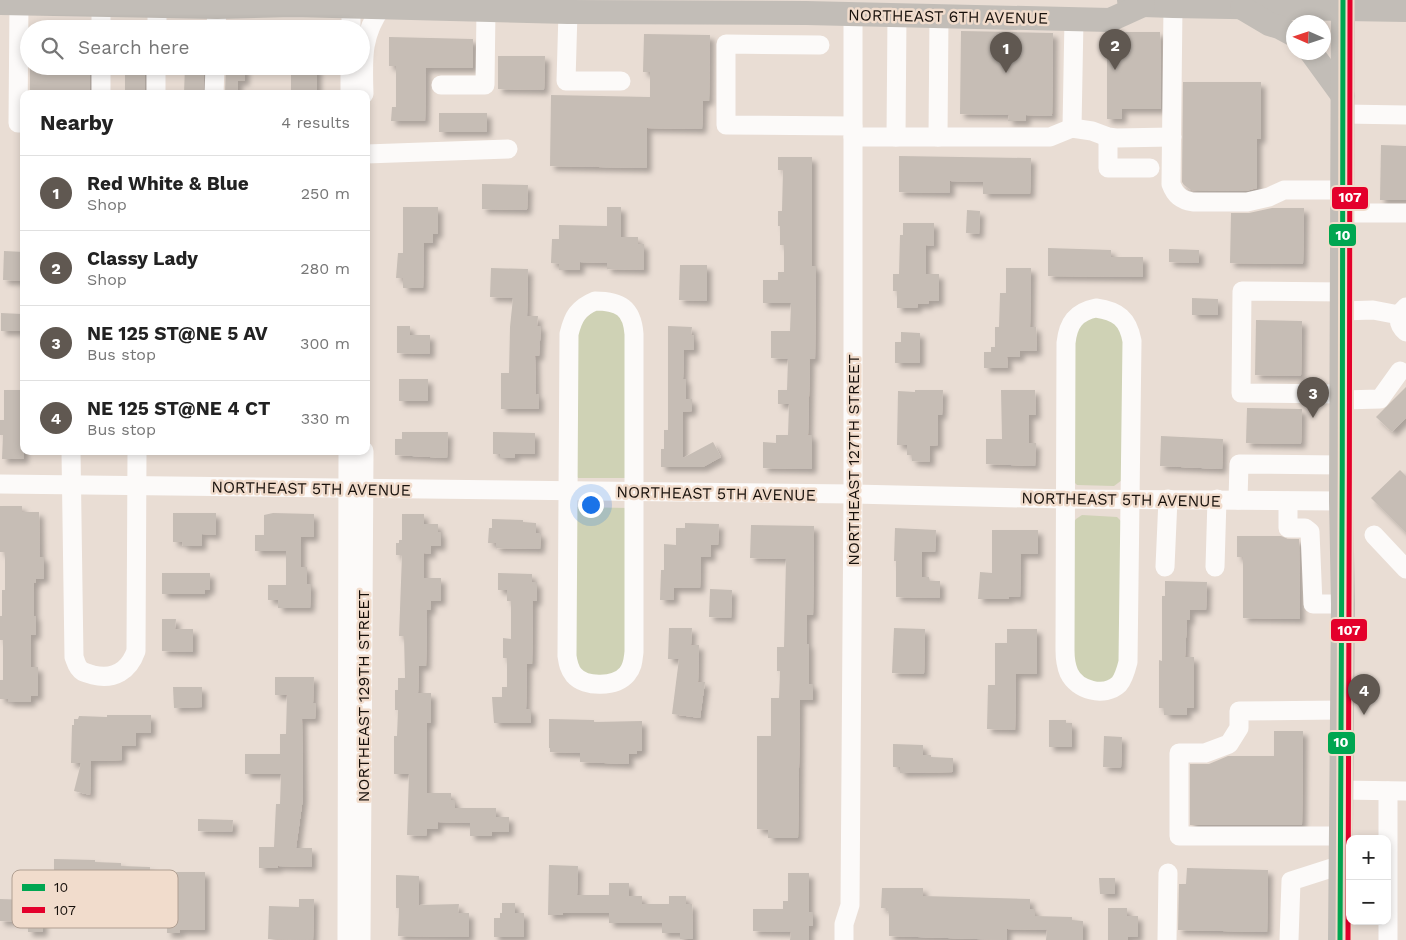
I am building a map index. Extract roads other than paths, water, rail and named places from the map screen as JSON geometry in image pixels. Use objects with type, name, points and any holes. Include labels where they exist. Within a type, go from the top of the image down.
[{"type":"main road","points":[[9,3],[157,5],[216,18],[316,0]]},
{"type":"main road","name":"NORTHEAST 6TH AVENUE","points":[[846,7],[897,15],[1110,20],[1136,2],[1173,6],[1240,7],[1276,3],[1343,4],[1406,10]]},
{"type":"main road","points":[[1340,940],[1343,604],[1341,501],[1343,4]]},
{"type":"main road","points":[[293,5],[362,10],[486,9],[568,12],[605,6],[806,13],[846,7]]},
{"type":"main road","points":[[1240,7],[1269,24],[1286,30]]},
{"type":"main road","points":[[1316,60],[1343,105]]},
{"type":"street","points":[[9,3],[18,123],[20,123]]},
{"type":"street","points":[[100,4],[101,20]]},
{"type":"street","points":[[157,5],[157,20]]},
{"type":"street","points":[[1173,6],[1171,184],[1178,197],[1185,200],[1247,202],[1270,197],[1284,190],[1406,213]]},
{"type":"street","name":"NORTHEAST 127TH STREET","points":[[844,940],[844,924],[850,905],[853,494],[853,131],[846,7]]},
{"type":"street","points":[[441,85],[485,86],[486,9]]},
{"type":"street","points":[[568,12],[566,81],[621,81]]},
{"type":"street","points":[[896,137],[897,15]]},
{"type":"street","points":[[938,137],[939,16]]},
{"type":"street","points":[[1072,128],[1074,19]]},
{"type":"street","points":[[820,45],[726,44],[726,125],[853,131],[896,137],[1050,137],[1072,128],[1092,131],[1108,138],[1172,137]]},
{"type":"street","points":[[101,75],[101,90]]},
{"type":"street","points":[[156,75],[156,90]]},
{"type":"street","points":[[214,90],[215,75]]},
{"type":"street","points":[[350,75],[350,90]]},
{"type":"street","points":[[363,75],[364,90]]},
{"type":"street","points":[[1343,105],[1406,115]]},
{"type":"street","points":[[1108,138],[1108,168],[1150,168]]},
{"type":"street","points":[[370,154],[508,149]]},
{"type":"street","points":[[1400,371],[1380,399],[1241,393],[1242,291],[1342,302],[1404,318]]},
{"type":"street","points":[[595,301],[606,301],[623,307],[629,313],[633,322],[634,492],[633,664],[628,673],[620,680],[610,684],[582,681],[574,675],[569,667],[567,656],[569,334],[577,313],[584,306],[595,301]]},
{"type":"street","points":[[1096,308],[1107,309],[1124,320],[1130,328],[1132,341],[1130,500],[1128,662],[1125,674],[1119,684],[1111,689],[1101,691],[1081,687],[1069,673],[1066,663],[1067,332],[1071,322],[1078,314],[1096,308]]},
{"type":"street","points":[[71,455],[74,657],[82,671],[104,677],[122,673],[133,660],[136,651],[137,455]]},
{"type":"street","name":"NORTHEAST 129TH STREET","points":[[349,455],[356,489],[361,940]]},
{"type":"street","name":"NORTHEAST 129TH STREET","points":[[347,940],[356,489],[363,455]]},
{"type":"street","points":[[1238,500],[1239,464],[1342,465]]},
{"type":"street","name":"NORTHEAST 5TH AVENUE","points":[[0,484],[853,494],[1130,500],[1341,501]]},
{"type":"street","points":[[1165,567],[1168,499]]},
{"type":"street","points":[[1215,567],[1216,500]]},
{"type":"street","points":[[1288,500],[1288,528],[1305,528],[1310,532],[1312,604],[1343,604]]},
{"type":"street","points":[[1374,535],[1406,569]]},
{"type":"street","points":[[1312,562],[1342,561]]},
{"type":"street","points":[[1341,836],[1179,836],[1179,753],[1205,753],[1229,744],[1239,728],[1239,711],[1342,710]]},
{"type":"street","points":[[1341,790],[1397,791],[1388,940]]},
{"type":"street","points":[[1289,940],[1291,881],[1340,865]]},
{"type":"street","points":[[1167,940],[1168,873]]},
{"type":"street","name":"NORTHEAST 127TH STREET","points":[[850,905],[857,924],[857,940]]},
{"type":"place","name":"Classy Lady","points":[[1115,70]]},
{"type":"place","name":"Red White & Blue","points":[[1006,73]]},
{"type":"place","name":"NE 125 ST@NE 5 AV","points":[[1313,418]]},
{"type":"place","name":"NE 125 ST@NE 4 CT","points":[[1364,715]]}]
